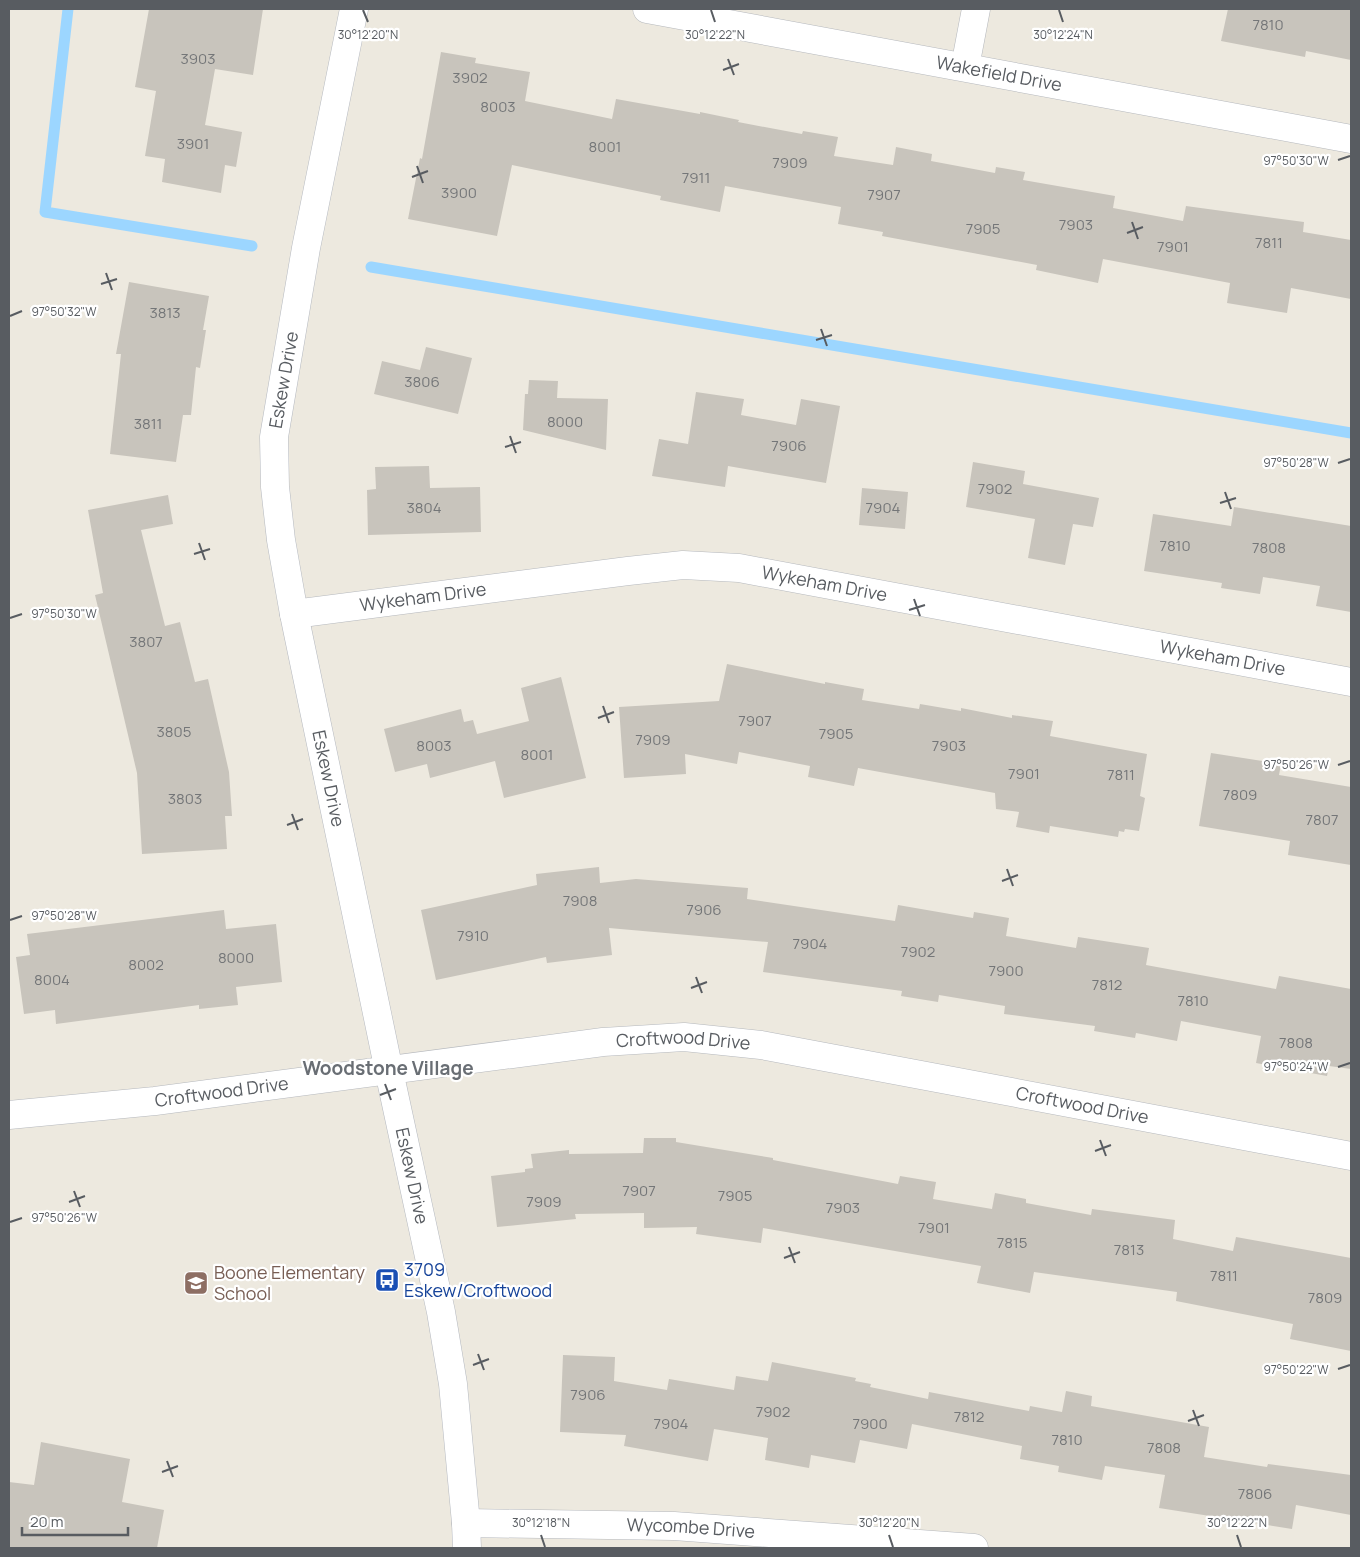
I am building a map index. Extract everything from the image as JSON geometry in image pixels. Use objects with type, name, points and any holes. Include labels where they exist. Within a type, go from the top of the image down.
[{"type":"street","name":"Eskew Drive","points":[[354,9],[306,248],[274,437],[275,487],[280,531],[294,614],[388,1071],[441,1312],[453,1384],[467,1536]]},
{"type":"street","name":"Wakefield Drive","points":[[647,9],[1351,138]]},
{"type":"street","points":[[965,67],[976,9]]},
{"type":"street","name":"Wykeham Drive","points":[[294,614],[683,565],[740,568],[1351,682]]},
{"type":"street","name":"Croftwood Drive","points":[[9,1115],[165,1100],[603,1042],[684,1037],[761,1045],[1351,1156]]},
{"type":"street","name":"Wycombe Drive","points":[[467,1536],[674,1526],[974,1548]]},
{"type":"building","points":[[149,9],[263,9],[253,75],[215,69],[205,125],[242,132],[236,167],[225,165],[221,193],[162,182],[165,159],[145,156],[156,91],[135,87]]},
{"type":"building","points":[[1228,9],[1351,9],[1351,60],[1306,51],[1305,57],[1221,41]]},
{"type":"building","points":[[441,52],[476,58],[475,63],[530,72],[525,101],[612,119],[616,99],[700,114],[700,112],[739,120],[738,122],[802,134],[803,131],[838,137],[834,156],[893,165],[896,147],[932,154],[931,161],[995,173],[996,167],[1025,172],[1023,180],[1115,196],[1113,208],[1183,221],[1186,206],[1304,222],[1303,232],[1351,240],[1351,299],[1291,288],[1287,313],[1227,303],[1230,283],[1103,259],[1098,283],[1036,270],[1037,265],[882,236],[883,232],[838,224],[841,207],[725,186],[720,212],[660,200],[661,196],[512,165],[497,236],[408,219],[420,158],[422,159]]},
{"type":"building","points":[[129,282],[209,296],[203,330],[206,330],[200,368],[196,367],[191,415],[183,415],[176,462],[110,454],[121,354],[116,354]]},
{"type":"building","points":[[426,347],[472,358],[458,414],[374,394],[382,361],[420,370]]},
{"type":"building","points":[[529,380],[558,381],[557,398],[608,399],[606,450],[523,430],[525,394],[528,394]]},
{"type":"building","points":[[696,392],[744,399],[741,415],[796,425],[801,399],[840,406],[826,483],[728,466],[725,487],[652,476],[659,439],[688,444]]},
{"type":"building","points":[[973,462],[1025,471],[1023,484],[1099,498],[1093,527],[1073,524],[1065,565],[1028,558],[1035,519],[966,507]]},
{"type":"building","points":[[429,466],[430,488],[480,487],[481,532],[368,535],[367,490],[376,489],[375,467]]},
{"type":"building","points":[[862,488],[908,492],[905,529],[859,525]]},
{"type":"building","points":[[168,495],[173,524],[141,530],[165,626],[180,622],[195,682],[208,679],[229,772],[232,816],[225,816],[227,849],[142,854],[137,773],[95,595],[103,593],[88,510]]},
{"type":"building","points":[[1234,507],[1351,526],[1351,612],[1316,606],[1320,586],[1263,577],[1260,594],[1221,588],[1222,583],[1144,571],[1153,514],[1231,526]]},
{"type":"building","points":[[727,664],[825,684],[825,682],[864,689],[862,700],[919,709],[920,704],[961,711],[961,708],[1012,718],[1012,715],[1053,721],[1050,736],[1147,754],[1140,796],[1145,798],[1139,831],[1125,829],[1124,832],[1119,831],[1118,837],[1050,826],[1049,833],[1016,827],[1019,812],[996,809],[995,793],[858,768],[854,786],[808,777],[810,766],[739,752],[737,764],[685,754],[686,774],[624,778],[619,707],[719,701]]},
{"type":"building","points":[[561,677],[586,778],[504,798],[495,761],[430,778],[427,764],[395,772],[384,729],[461,709],[464,722],[473,720],[477,734],[529,721],[521,688]]},
{"type":"building","points":[[1211,753],[1281,764],[1279,775],[1351,787],[1351,865],[1288,855],[1290,841],[1199,826]]},
{"type":"building","points":[[599,867],[600,883],[636,879],[748,888],[747,899],[895,921],[898,905],[973,918],[974,912],[1009,918],[1006,936],[1076,948],[1078,937],[1149,948],[1146,965],[1276,989],[1279,976],[1351,989],[1351,1069],[1329,1066],[1327,1076],[1256,1063],[1261,1036],[1181,1021],[1177,1041],[1136,1033],[1135,1038],[1094,1031],[1095,1026],[1004,1014],[1005,1006],[939,995],[938,1002],[901,996],[902,991],[763,972],[768,942],[609,928],[612,955],[547,963],[546,957],[436,980],[421,910],[537,885],[536,874]]},
{"type":"building","points":[[224,910],[226,929],[276,924],[282,982],[236,987],[238,1005],[199,1009],[199,1005],[56,1024],[55,1010],[24,1014],[16,957],[30,955],[27,934]]},
{"type":"building","points":[[644,1138],[676,1138],[676,1142],[773,1158],[773,1160],[898,1184],[900,1176],[936,1182],[933,1199],[992,1209],[995,1193],[1026,1199],[1026,1203],[1091,1215],[1092,1209],[1175,1220],[1173,1239],[1233,1251],[1236,1237],[1351,1258],[1351,1351],[1290,1339],[1293,1324],[1176,1301],[1177,1292],[1034,1272],[1030,1293],[977,1283],[981,1266],[763,1228],[761,1243],[696,1234],[697,1227],[644,1228],[644,1213],[575,1214],[576,1219],[497,1227],[491,1176],[525,1172],[525,1169],[533,1168],[531,1154],[569,1150],[569,1154],[643,1153]]},
{"type":"building","points":[[563,1355],[615,1357],[614,1381],[667,1390],[669,1379],[734,1390],[736,1376],[768,1381],[772,1362],[856,1378],[855,1381],[871,1384],[870,1387],[928,1399],[929,1392],[1029,1411],[1030,1406],[1062,1412],[1066,1391],[1092,1396],[1091,1406],[1209,1427],[1204,1457],[1267,1467],[1268,1464],[1351,1475],[1351,1515],[1296,1505],[1292,1529],[1159,1508],[1165,1475],[1105,1466],[1102,1480],[1058,1472],[1059,1466],[1020,1459],[1022,1446],[912,1424],[907,1449],[860,1440],[855,1463],[811,1455],[809,1468],[765,1460],[768,1438],[714,1429],[708,1461],[624,1446],[626,1435],[560,1432]]},
{"type":"building","points":[[41,1442],[130,1459],[122,1502],[164,1510],[157,1548],[9,1548],[9,1482],[34,1485]]},
{"type":"waterway","points":[[68,9],[45,212],[252,246]]},
{"type":"waterway","points":[[371,267],[1351,433]]},
{"type":"place","name":"3709 Eskew/Croftwood","points":[[387,1280]]},
{"type":"place","name":"Boone Elementary School","points":[[196,1283]]},
{"type":"district","name":"Woodstone Village","points":[[388,1068]]}]
